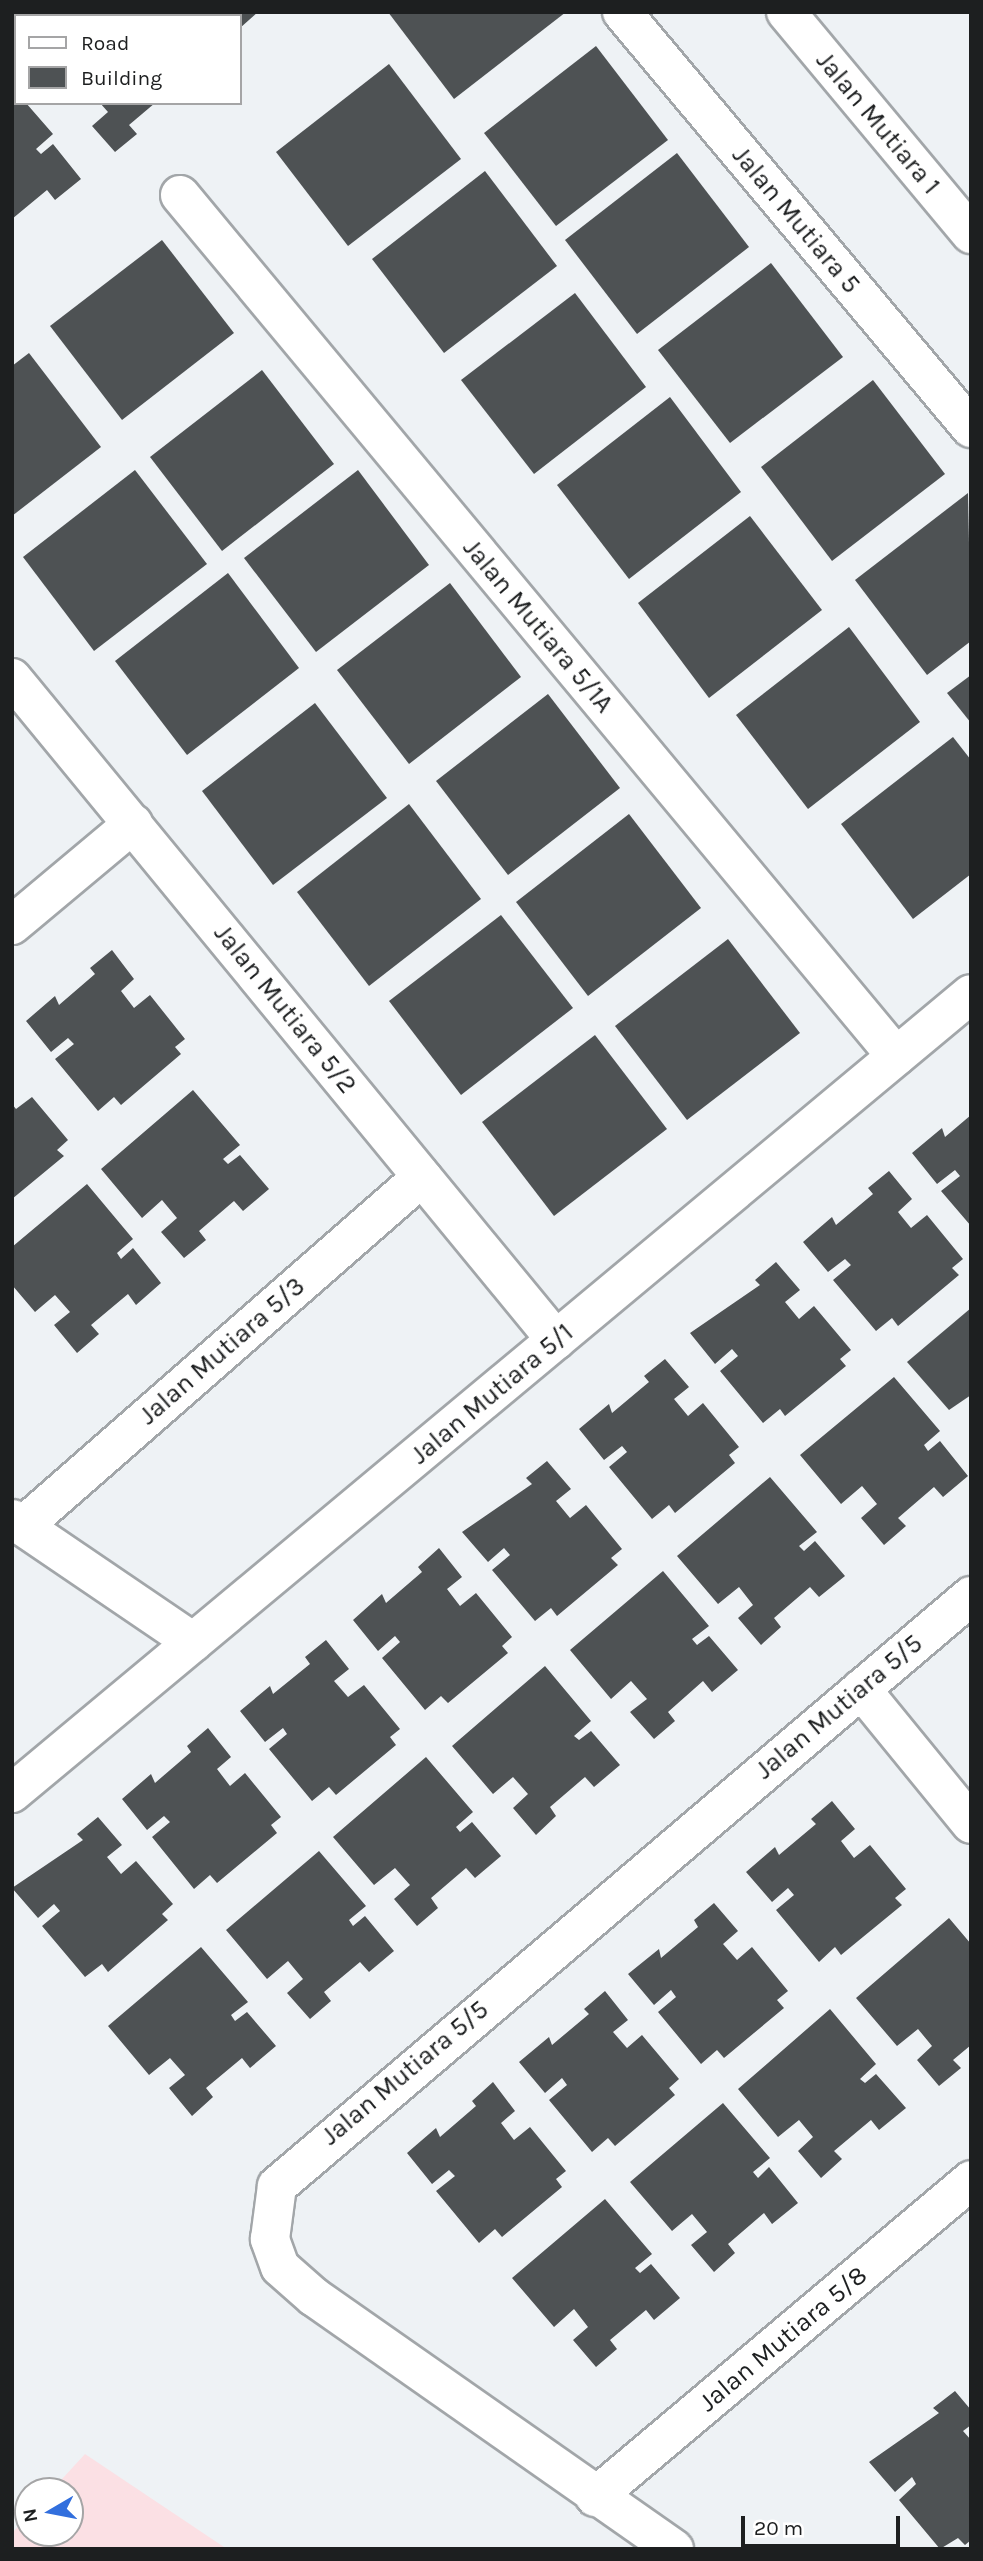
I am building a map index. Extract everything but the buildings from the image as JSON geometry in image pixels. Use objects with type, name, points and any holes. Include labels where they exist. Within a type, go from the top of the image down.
[{"type":"street","name":"Jalan Mutiara 5","points":[[622,12],[971,428]]},
{"type":"street","name":"Jalan Mutiara 1","points":[[786,12],[971,234]]},
{"type":"street","name":"Jalan Mutiara 5/1A","points":[[180,195],[896,1056]]},
{"type":"street","name":"Jalan Mutiara 5/2","points":[[12,678],[556,1340]]},
{"type":"street","points":[[12,925],[133,824]]},
{"type":"street","name":"Jalan Mutiara 5/1","points":[[12,1793],[971,994]]},
{"type":"street","name":"Jalan Mutiara 5/3","points":[[17,1522],[422,1177]]},
{"type":"street","points":[[17,1522],[193,1642]]},
{"type":"street","name":"Jalan Mutiara 5/5","points":[[674,2549],[595,2497],[314,2297],[280,2267],[270,2239],[277,2186],[971,1596]]},
{"type":"street","points":[[861,1689],[971,1824]]},
{"type":"street","name":"Jalan Mutiara 5/8","points":[[595,2497],[971,2180]]},
{"type":"shaded area","points":[[85,2454],[227,2549],[12,2549],[14,2531],[14,2547],[84,2547],[84,2477],[64,2477]]}]
